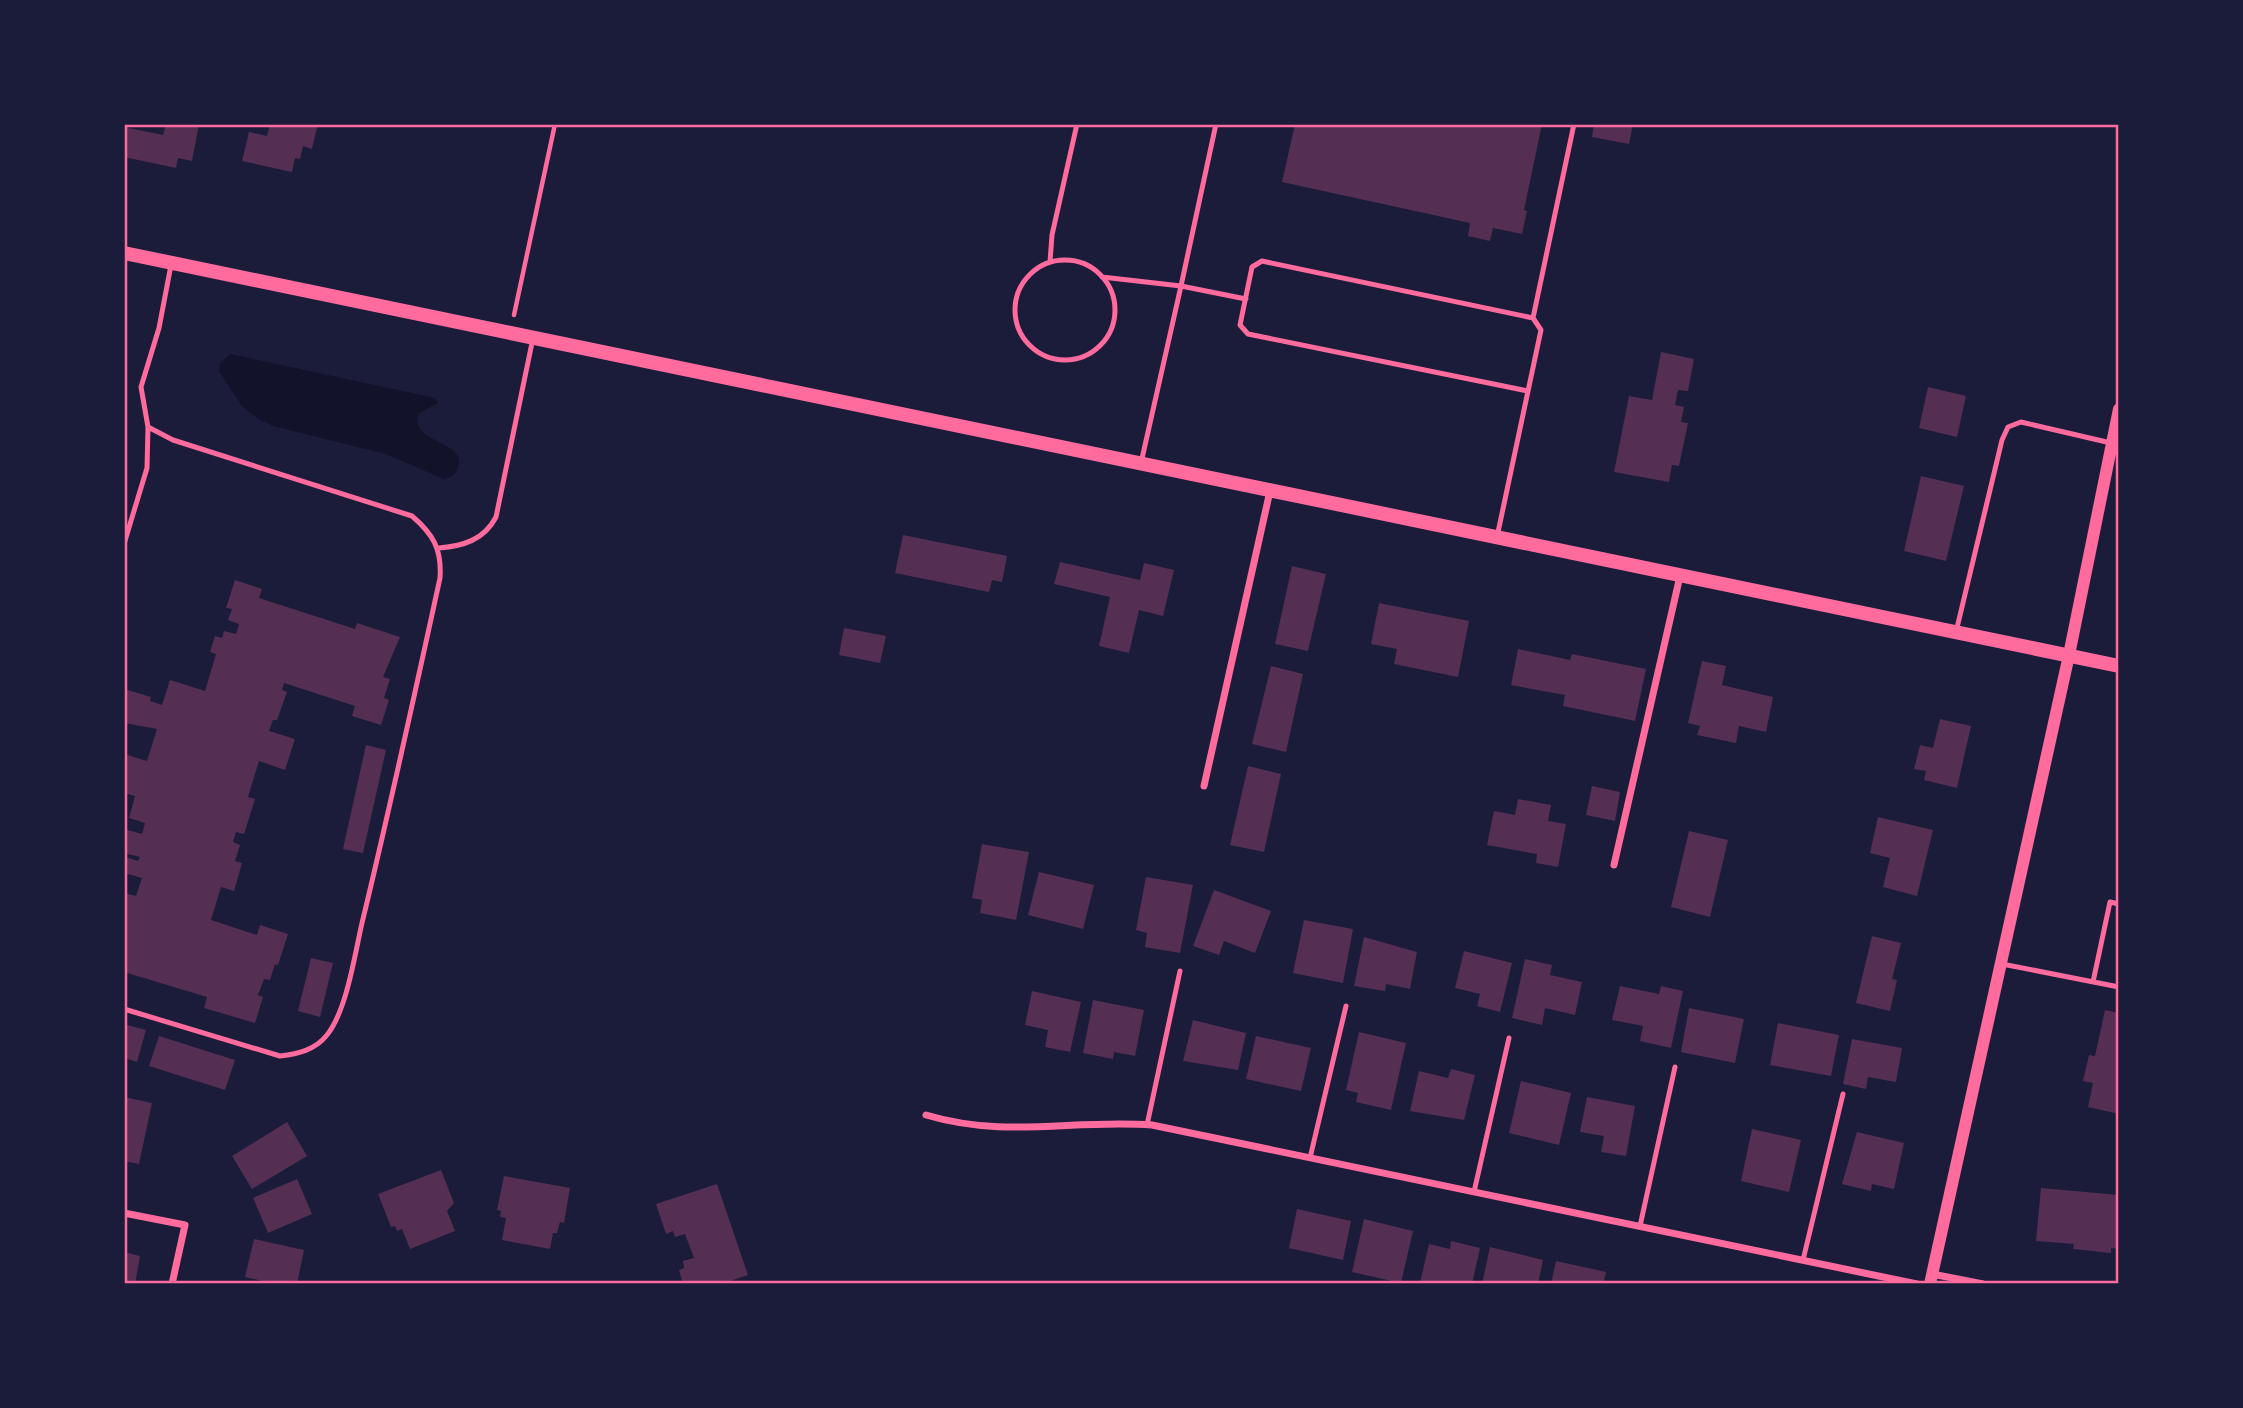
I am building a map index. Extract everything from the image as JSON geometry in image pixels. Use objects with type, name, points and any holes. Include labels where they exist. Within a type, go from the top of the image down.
[{"type":"main road","points":[[124,253],[2119,666]]},
{"type":"street","points":[[1983,1284],[1931,1279],[2068,655],[2119,409]]},
{"type":"street","points":[[1204,786],[1270,490]]},
{"type":"street","points":[[1614,865],[1680,575]]},
{"type":"street","points":[[926,1115],[982,1127],[1019,1129],[1110,1123],[1147,1125],[1917,1284]]},
{"type":"street","points":[[124,1213],[185,1225],[172,1284]]},
{"type":"lane","points":[[1050,262],[1052,235],[1077,124]]},
{"type":"lane","points":[[1141,463],[1216,124]]},
{"type":"lane","points":[[1497,537],[1541,330],[1534,318],[1574,124]]},
{"type":"lane","points":[[1528,391],[1248,334],[1240,325],[1252,267],[1262,261],[1534,318]]},
{"type":"lane","points":[[124,544],[147,468],[148,427],[141,387],[159,328],[171,262]]},
{"type":"lane","points":[[1102,277],[1112,296],[1114,317],[1103,343],[1079,359],[1051,359],[1027,344],[1015,318],[1019,290],[1027,278],[1050,262],[1078,262],[1102,277],[1181,285],[1246,299]]},
{"type":"lane","points":[[439,548],[470,542],[490,527],[496,517],[533,337]]},
{"type":"lane","points":[[1956,632],[2002,440],[2008,427],[2021,422],[2111,443]]},
{"type":"lane","points":[[124,1009],[280,1056],[310,1048],[329,1033],[352,964],[377,863],[440,578],[439,548],[412,516],[173,440],[148,427]]},
{"type":"lane","points":[[2093,982],[2110,902],[2119,904]]},
{"type":"lane","points":[[2000,964],[2119,987]]},
{"type":"lane","points":[[1147,1125],[1180,971]]},
{"type":"lane","points":[[1310,1158],[1346,1006]]},
{"type":"lane","points":[[1474,1192],[1509,1038]]},
{"type":"lane","points":[[1640,1226],[1675,1067]]},
{"type":"lane","points":[[1803,1260],[1843,1094]]},
{"type":"path","points":[[510,333],[555,124]]},
{"type":"shaded area","points":[[230,354],[435,398],[438,403],[419,413],[418,425],[424,434],[453,450],[459,462],[457,470],[444,479],[386,454],[273,426],[257,418],[242,406],[219,371],[220,363]]},
{"type":"building","points":[[166,124],[199,124],[192,161],[178,158],[176,168],[124,157],[124,127],[163,135]]},
{"type":"building","points":[[270,124],[317,127],[312,149],[303,146],[300,159],[295,158],[292,172],[242,161],[249,132],[267,136]]},
{"type":"building","points":[[1295,124],[1542,124],[1524,210],[1527,211],[1522,234],[1493,228],[1490,241],[1468,236],[1470,223],[1282,182]]},
{"type":"building","points":[[1594,124],[1633,124],[1629,144],[1592,137]]},
{"type":"building","points":[[1661,352],[1694,359],[1688,391],[1678,390],[1675,405],[1684,407],[1681,422],[1688,423],[1679,466],[1672,465],[1669,482],[1614,472],[1629,396],[1652,400]]},
{"type":"building","points":[[1928,387],[1966,396],[1957,437],[1919,428]]},
{"type":"building","points":[[1921,476],[1964,486],[1946,561],[1904,551]]},
{"type":"building","points":[[903,535],[1007,556],[1002,582],[992,580],[989,592],[895,573]]},
{"type":"building","points":[[1060,562],[1140,580],[1144,563],[1174,570],[1163,616],[1139,610],[1129,653],[1099,646],[1110,597],[1054,584]]},
{"type":"building","points":[[1292,566],[1326,574],[1308,651],[1275,644]]},
{"type":"building","points":[[235,580],[262,589],[259,598],[355,629],[357,623],[400,637],[383,677],[390,679],[384,698],[389,700],[381,725],[352,716],[355,706],[284,683],[282,690],[287,692],[277,720],[273,720],[269,731],[295,739],[285,770],[259,761],[248,797],[255,799],[244,834],[236,832],[233,842],[240,845],[235,861],[242,863],[234,891],[221,887],[211,920],[257,935],[260,925],[288,934],[278,965],[275,964],[270,980],[264,979],[258,995],[263,997],[255,1023],[204,1008],[207,997],[124,972],[124,893],[136,896],[142,878],[124,873],[125,857],[138,861],[140,857],[124,853],[124,829],[142,834],[145,823],[129,818],[135,796],[124,793],[124,754],[147,761],[157,729],[124,723],[124,689],[151,697],[150,701],[162,705],[170,680],[205,691],[216,654],[210,652],[215,636],[222,638],[224,631],[236,634],[239,624],[228,620],[232,609],[226,608]]},
{"type":"building","points":[[1379,603],[1469,621],[1458,677],[1394,664],[1397,649],[1371,644]]},
{"type":"building","points":[[844,628],[886,636],[880,663],[839,655]]},
{"type":"building","points":[[1518,649],[1570,660],[1572,654],[1646,669],[1635,721],[1563,706],[1565,695],[1511,685]]},
{"type":"building","points":[[1702,661],[1726,666],[1722,685],[1773,697],[1766,732],[1739,726],[1736,743],[1697,735],[1700,726],[1688,723]]},
{"type":"building","points":[[1271,666],[1303,674],[1286,752],[1252,744]]},
{"type":"building","points":[[1940,719],[1971,726],[1957,788],[1924,780],[1926,771],[1914,769],[1920,745],[1933,748]]},
{"type":"building","points":[[366,745],[386,750],[363,853],[343,849]]},
{"type":"building","points":[[1248,766],[1281,774],[1264,852],[1230,845]]},
{"type":"building","points":[[1592,786],[1620,792],[1615,821],[1586,815]]},
{"type":"building","points":[[1518,799],[1551,805],[1548,821],[1566,824],[1558,867],[1536,863],[1537,854],[1487,845],[1494,811],[1515,815]]},
{"type":"building","points":[[1878,817],[1933,830],[1917,896],[1883,887],[1890,858],[1870,853]]},
{"type":"building","points":[[1689,831],[1728,840],[1710,917],[1671,907]]},
{"type":"building","points":[[982,844],[1029,852],[1016,920],[980,913],[982,900],[972,898]]},
{"type":"building","points":[[1039,872],[1094,885],[1083,929],[1028,915]]},
{"type":"building","points":[[1146,877],[1193,885],[1180,953],[1145,947],[1147,933],[1136,930]]},
{"type":"building","points":[[1214,890],[1271,911],[1255,953],[1224,941],[1219,955],[1193,946]]},
{"type":"building","points":[[1304,920],[1353,929],[1343,983],[1293,973]]},
{"type":"building","points":[[1872,936],[1901,943],[1892,979],[1897,980],[1890,1011],[1856,1003]]},
{"type":"building","points":[[1364,937],[1417,952],[1410,989],[1386,984],[1385,991],[1354,986]]},
{"type":"building","points":[[1464,951],[1512,963],[1500,1012],[1477,1006],[1480,994],[1455,988]]},
{"type":"building","points":[[311,958],[333,963],[320,1017],[298,1011]]},
{"type":"building","points":[[1525,959],[1552,965],[1550,975],[1582,982],[1575,1015],[1545,1008],[1542,1025],[1512,1018]]},
{"type":"building","points":[[1620,986],[1659,994],[1661,986],[1683,991],[1671,1048],[1640,1041],[1643,1026],[1612,1020]]},
{"type":"building","points":[[1032,991],[1081,1002],[1070,1052],[1045,1047],[1048,1030],[1025,1025]]},
{"type":"building","points":[[1093,1000],[1144,1010],[1135,1056],[1114,1052],[1113,1059],[1083,1053]]},
{"type":"building","points":[[1689,1008],[1744,1019],[1735,1063],[1681,1052]]},
{"type":"building","points":[[2105,1010],[2119,1013],[2119,1114],[2088,1107],[2093,1083],[2083,1081],[2089,1055],[2095,1056]]},
{"type":"building","points":[[1193,1020],[1246,1033],[1238,1070],[1183,1061]]},
{"type":"building","points":[[1778,1023],[1839,1035],[1831,1076],[1770,1065]]},
{"type":"building","points":[[124,1024],[146,1030],[137,1062],[124,1058]]},
{"type":"building","points":[[1359,1032],[1406,1043],[1391,1110],[1356,1102],[1358,1093],[1346,1090]]},
{"type":"building","points":[[159,1036],[235,1060],[225,1090],[149,1066]]},
{"type":"building","points":[[1256,1036],[1311,1048],[1301,1091],[1246,1079]]},
{"type":"building","points":[[1852,1039],[1902,1048],[1896,1082],[1868,1077],[1866,1089],[1843,1084]]},
{"type":"building","points":[[1451,1069],[1475,1075],[1464,1120],[1410,1111],[1419,1071],[1448,1078]]},
{"type":"building","points":[[1521,1081],[1571,1093],[1559,1145],[1509,1133]]},
{"type":"building","points":[[124,1097],[152,1103],[139,1164],[124,1161]]},
{"type":"building","points":[[1587,1097],[1635,1106],[1626,1156],[1601,1152],[1604,1136],[1580,1132]]},
{"type":"building","points":[[287,1122],[307,1156],[252,1189],[232,1156]]},
{"type":"building","points":[[1752,1129],[1801,1140],[1789,1192],[1741,1181]]},
{"type":"building","points":[[1857,1132],[1904,1143],[1894,1189],[1872,1184],[1871,1191],[1842,1184]]},
{"type":"building","points":[[441,1170],[454,1203],[447,1211],[455,1231],[410,1249],[402,1229],[397,1231],[395,1226],[391,1227],[378,1194]]},
{"type":"building","points":[[504,1176],[570,1188],[564,1223],[560,1222],[557,1233],[553,1233],[550,1249],[502,1240],[506,1218],[500,1217],[501,1211],[497,1210]]},
{"type":"building","points":[[297,1179],[312,1214],[268,1233],[253,1198]]},
{"type":"building","points":[[717,1184],[748,1275],[721,1284],[683,1284],[679,1270],[684,1268],[683,1261],[694,1258],[685,1234],[675,1237],[673,1231],[666,1234],[656,1204]]},
{"type":"building","points":[[2041,1188],[2119,1195],[2119,1249],[2111,1248],[2111,1253],[2073,1249],[2074,1244],[2036,1241]]},
{"type":"building","points":[[1297,1209],[1351,1221],[1343,1260],[1289,1248]]},
{"type":"building","points":[[1364,1219],[1413,1231],[1401,1283],[1352,1272]]},
{"type":"building","points":[[254,1239],[304,1250],[297,1284],[276,1284],[245,1277]]},
{"type":"building","points":[[1451,1241],[1480,1248],[1472,1284],[1420,1283],[1429,1244],[1450,1249]]},
{"type":"building","points":[[1490,1247],[1543,1260],[1538,1284],[1482,1284]]},
{"type":"building","points":[[124,1252],[140,1256],[135,1284],[124,1284]]},
{"type":"building","points":[[1556,1261],[1606,1272],[1603,1284],[1551,1284]]}]
